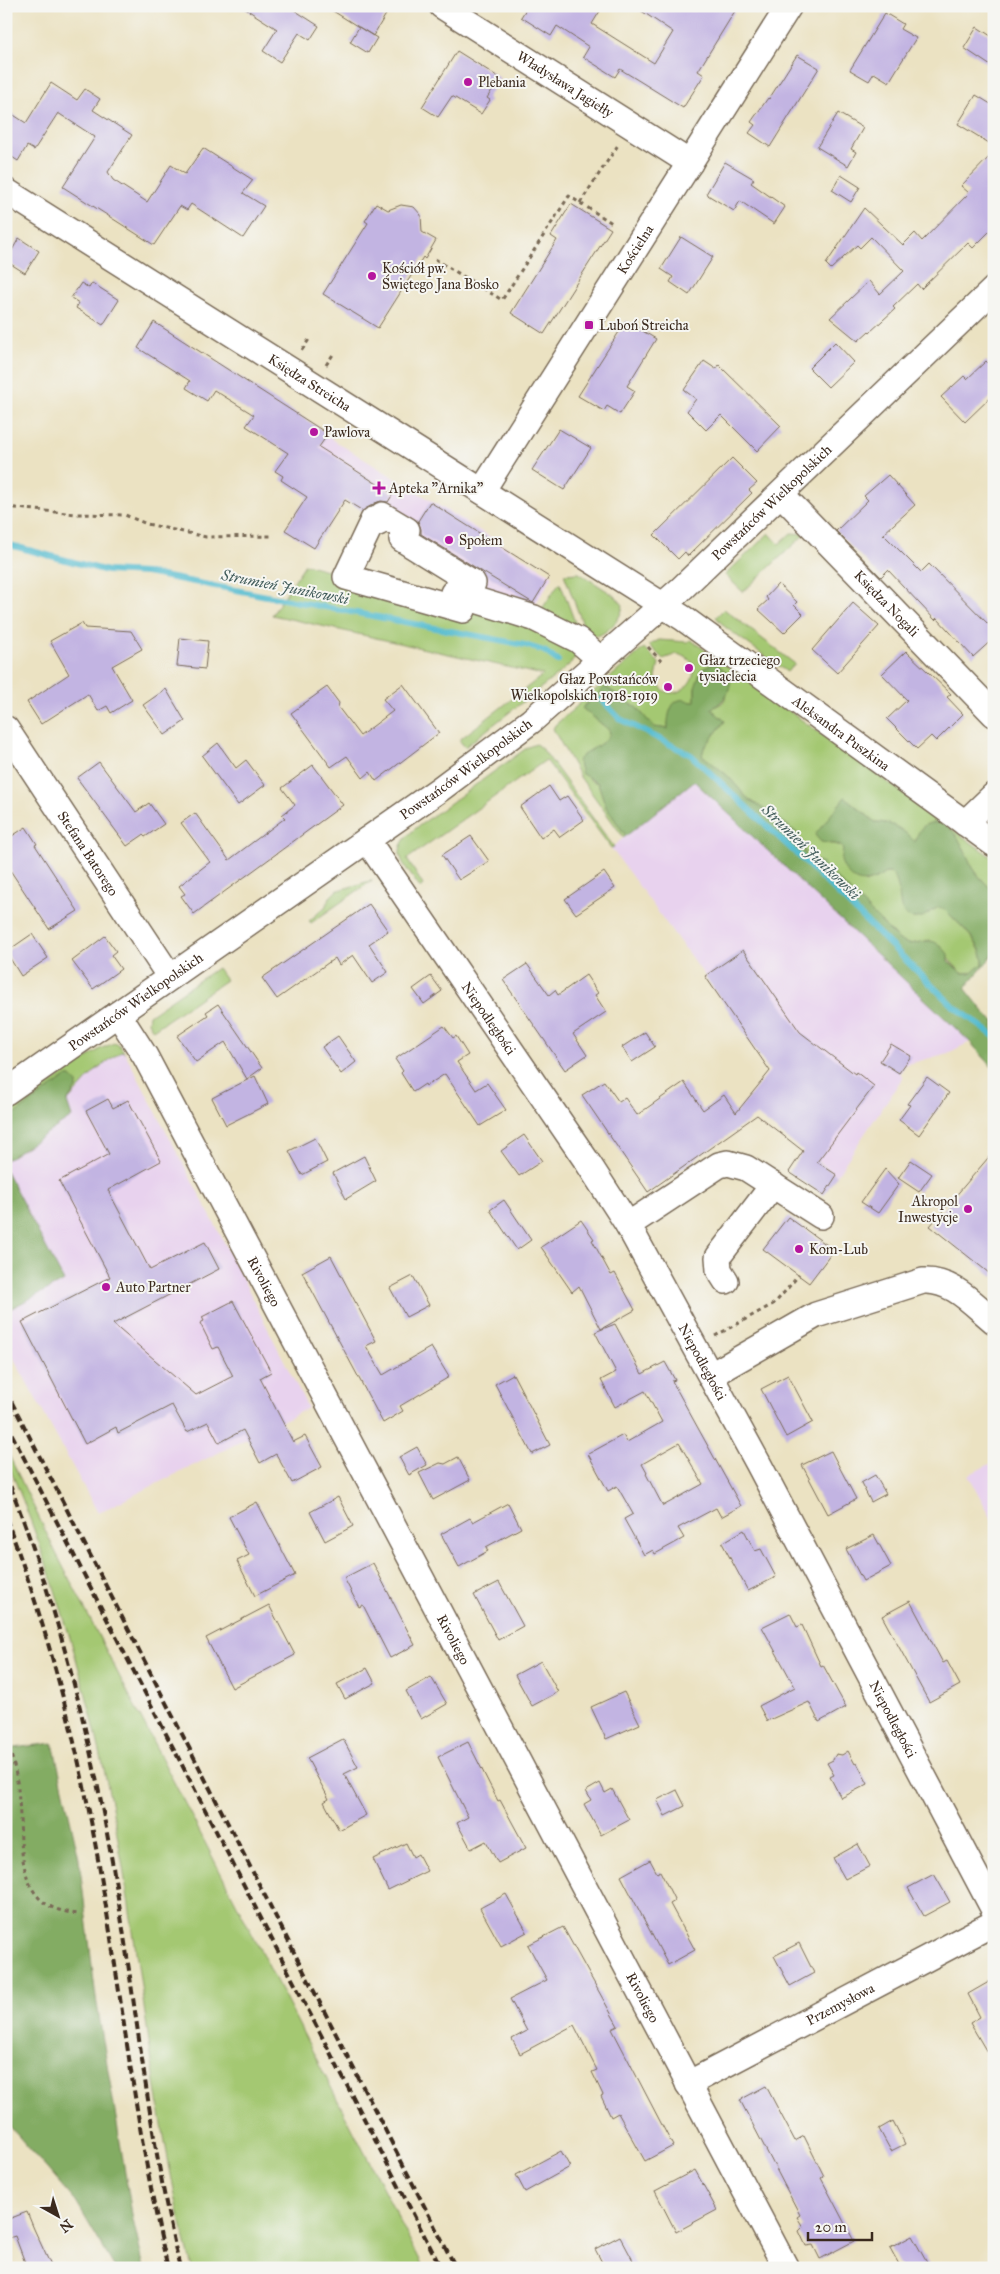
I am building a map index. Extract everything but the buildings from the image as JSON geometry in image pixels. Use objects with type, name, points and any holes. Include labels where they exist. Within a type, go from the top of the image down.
[{"type":"street","name":"Władysława Jagiełły","points":[[442,6],[690,163]]},
{"type":"street","name":"Kościelna","points":[[482,491],[789,6]]},
{"type":"street","name":"Księdza Streicha","points":[[6,191],[663,605]]},
{"type":"street","name":"Powstańców Wielkopolskich","points":[[6,1092],[496,749],[663,605],[994,289]]},
{"type":"street","name":"Księdza Nogali","points":[[781,494],[994,714]]},
{"type":"street","points":[[468,596],[473,583],[402,539],[407,530],[382,515],[378,523],[373,520],[350,570],[468,596],[534,618],[585,644],[601,660]]},
{"type":"street","name":"Aleksandra Puszkina","points":[[663,605],[994,844]]},
{"type":"street","name":"Stefana Batorego","points":[[6,729],[170,977]]},
{"type":"street","points":[[965,823],[994,795]]},
{"type":"street","name":"Niepodległości","points":[[367,840],[628,1225],[711,1375],[994,1910]]},
{"type":"street","name":"Rivoliego","points":[[118,1014],[133,1034],[150,1064],[786,2268]]},
{"type":"street","points":[[628,1225],[719,1165],[728,1163],[737,1164],[821,1216]]},
{"type":"street","points":[[726,1281],[719,1270],[718,1257],[773,1185]]},
{"type":"street","points":[[711,1375],[816,1315],[923,1280],[934,1280],[952,1287],[994,1321]]},
{"type":"street","name":"Przemysłowa","points":[[688,2084],[994,1923]]},
{"type":"path","points":[[580,203],[623,136]]},
{"type":"path","points":[[435,259],[502,300],[569,196],[612,223]]},
{"type":"path","points":[[299,355],[310,338]]},
{"type":"path","points":[[323,370],[334,353]]},
{"type":"path","points":[[6,507],[76,514],[125,515],[147,524],[206,538],[272,536]]},
{"type":"path","points":[[643,643],[661,661]]},
{"type":"path","points":[[711,1338],[775,1303],[799,1275]]},
{"type":"path","points":[[6,1741],[17,1780],[25,1864],[32,1889],[39,1898],[54,1908],[78,1914]]},
{"type":"shaded area","points":[[328,434],[333,440],[553,576],[533,608],[473,583],[377,520],[393,493],[333,456],[314,455]]},
{"type":"shaded area","points":[[694,781],[970,1042],[948,1053],[905,1065],[900,1073],[903,1077],[837,1175],[743,1105],[770,1070],[705,976],[611,848]]},
{"type":"shaded area","points":[[122,1051],[125,1053],[220,1234],[308,1408],[98,1513],[6,1344],[6,1311],[63,1281],[6,1171],[6,1160],[72,1117],[67,1102],[97,1069]]},
{"type":"shaded area","points":[[994,1462],[994,1523],[968,1475]]},
{"type":"green space","points":[[769,533],[779,544],[791,533],[805,534],[743,592],[725,575]]},
{"type":"green space","points":[[305,564],[524,625],[576,652],[576,655],[571,663],[561,672],[465,747],[459,740],[543,675],[272,615]]},
{"type":"green space","points":[[579,573],[615,596],[623,605],[620,615],[614,624],[597,636],[586,633],[564,574]]},
{"type":"green space","points":[[559,583],[561,585],[576,625],[540,612]]},
{"type":"green space","points":[[724,609],[795,664],[787,672],[725,627],[716,617]]},
{"type":"green space","points":[[659,640],[687,642],[691,640],[994,859],[994,892],[975,871],[956,836],[944,826],[935,823],[916,843],[898,828],[881,822],[875,822],[845,797],[829,844],[836,844],[842,847],[844,853],[865,883],[885,873],[891,873],[928,913],[939,907],[945,910],[975,942],[982,957],[983,964],[981,966],[974,971],[962,973],[930,940],[905,945],[822,863],[806,856],[804,850],[761,807],[748,799],[728,776],[702,755],[704,748],[725,721],[711,709],[722,703],[727,696],[695,688],[695,701],[691,702],[668,723],[668,729],[654,727],[637,708],[606,687],[582,708],[609,730],[610,734],[606,741],[588,752],[591,781],[598,783],[606,807],[626,836],[624,838],[580,777],[553,729],[555,725],[644,648],[659,663],[656,678],[662,689],[671,693],[680,691],[688,685],[693,677],[694,668],[689,660],[677,654],[663,659],[649,645]]},
{"type":"green space","points":[[713,663],[720,666],[731,677],[726,696],[711,709],[725,721],[704,748],[702,755],[728,776],[748,799],[776,816],[797,833],[806,856],[822,863],[898,939],[911,944],[928,941],[934,942],[941,946],[948,954],[948,961],[962,973],[970,973],[983,964],[980,949],[970,935],[945,910],[939,907],[918,918],[904,914],[898,886],[891,873],[885,873],[865,882],[855,879],[850,876],[842,864],[842,847],[836,844],[821,842],[815,835],[845,797],[875,822],[887,823],[898,828],[915,842],[922,828],[931,823],[948,827],[959,840],[979,877],[994,892],[994,954],[965,988],[988,1017],[994,1021],[994,1069],[970,1042],[694,781],[626,836],[606,807],[598,783],[582,774],[578,760],[603,742],[610,734],[609,730],[582,708],[605,687],[637,708],[654,727],[668,729],[672,706],[679,700],[695,701],[695,688],[701,670]]},
{"type":"green space","points":[[536,744],[544,751],[614,847],[611,848],[546,760],[407,859],[423,885],[420,888],[401,857],[402,844],[407,836],[528,747]]},
{"type":"green space","points":[[373,880],[311,923],[309,921],[325,907],[330,897],[336,891]]},
{"type":"green space","points":[[217,968],[226,980],[153,1030],[148,1022],[149,1015]]},
{"type":"green space","points":[[114,1043],[119,1045],[125,1053],[122,1051],[97,1069],[67,1102],[71,1077],[66,1078],[6,1120],[6,1115],[100,1049]]},
{"type":"green space","points":[[66,1077],[71,1077],[77,1083],[77,1087],[67,1102],[72,1117],[6,1160],[6,1120]]},
{"type":"green space","points":[[6,1171],[64,1281],[6,1311]]},
{"type":"green space","points":[[6,1449],[55,1551],[424,2268],[192,2268],[167,2152],[122,1860],[102,1758],[80,1671],[54,1585],[6,1459]]},
{"type":"green space","points":[[53,1743],[79,1859],[96,1998],[133,2220],[144,2268],[115,2268],[76,2202],[6,2122],[6,1749]]},
{"type":"waterway","name":"Strumień Junikowski","points":[[6,544],[107,571],[146,573],[525,645],[544,651],[558,661]]},
{"type":"waterway","name":"Strumień Junikowski","points":[[602,700],[620,719],[691,755],[799,856],[952,1005],[994,1036]]},
{"type":"railway","points":[[6,1391],[456,2268]]},
{"type":"railway","points":[[6,1423],[441,2268]]},
{"type":"railway","points":[[6,1475],[57,1621],[95,1771],[122,1922],[160,2170],[180,2268]]},
{"type":"railway","points":[[6,1518],[54,1663],[89,1811],[100,1868],[135,2097],[168,2268]]},
{"type":"place","name":"Plebania","points":[[468,82]]},
{"type":"place","name":"Kościół pw. Świętego Jana Bosko","points":[[372,276]]},
{"type":"place","name":"Luboń Streicha","points":[[589,325]]},
{"type":"place","name":"Pawlova","points":[[314,432]]},
{"type":"place","name":"Apteka \"Arnika\"","points":[[379,488]]},
{"type":"place","name":"Społem","points":[[449,540]]},
{"type":"place","name":"Głaz trzeciego tysiąclecia","points":[[689,668]]},
{"type":"place","name":"Głaz Powstańców Wielkopolskich 1918-1919","points":[[668,687]]},
{"type":"place","name":"Akropol Inwestycje","points":[[968,1209]]},
{"type":"place","name":"Kom-Lub","points":[[799,1249]]},
{"type":"place","name":"Auto Partner","points":[[106,1287]]}]
